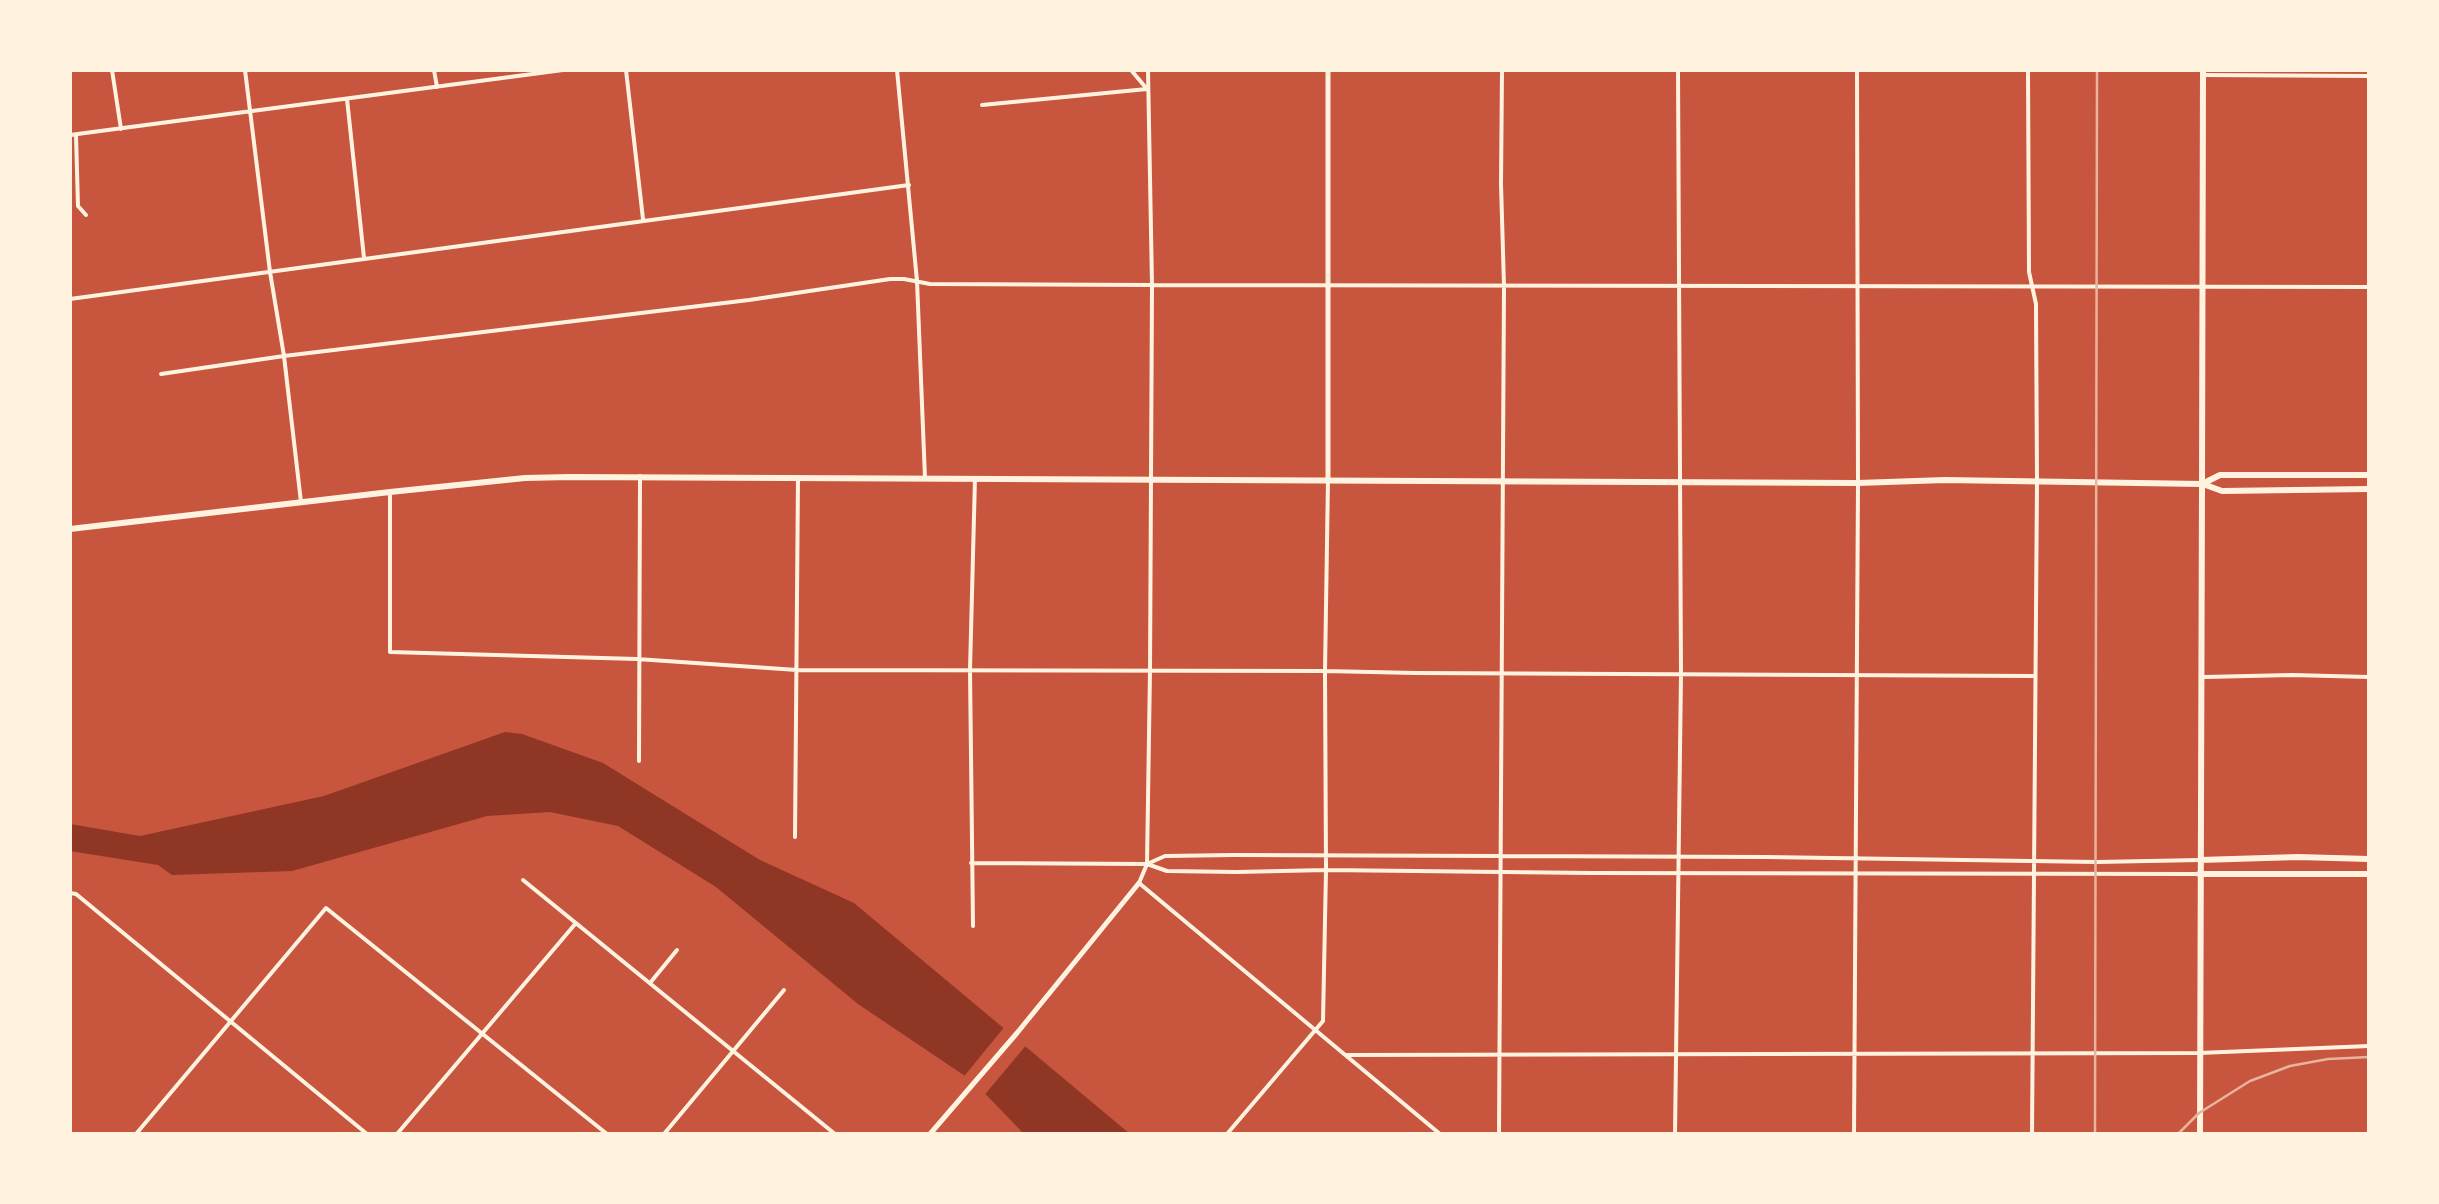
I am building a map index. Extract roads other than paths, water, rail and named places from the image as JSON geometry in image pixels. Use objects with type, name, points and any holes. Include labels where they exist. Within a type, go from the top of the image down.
[{"type":"main road","points":[[2200,1134],[2203,73]]},
{"type":"main road","points":[[2202,484],[2220,475],[2369,474]]},
{"type":"main road","points":[[70,529],[524,478],[1858,483],[1945,480],[2202,484],[2222,491],[2369,489]]},
{"type":"main road","points":[[2200,860],[2369,860]]},
{"type":"main road","points":[[2200,874],[2369,874]]},
{"type":"street","points":[[112,70],[121,128]]},
{"type":"street","points":[[245,70],[301,503]]},
{"type":"street","points":[[434,70],[437,88]]},
{"type":"street","points":[[86,215],[78,206],[73,135],[563,70]]},
{"type":"street","points":[[626,70],[643,222]]},
{"type":"street","points":[[897,70],[917,281],[925,478]]},
{"type":"street","points":[[1131,70],[1148,88]]},
{"type":"street","points":[[930,1134],[1139,884],[1147,864],[1152,285],[1148,70]]},
{"type":"street","points":[[1227,1134],[1323,1021],[1328,70]]},
{"type":"street","points":[[1499,1134],[1504,481],[1502,70]]},
{"type":"street","points":[[1675,1134],[1680,674],[1678,70]]},
{"type":"street","points":[[1854,1134],[1857,70]]},
{"type":"street","points":[[2028,70],[2029,272],[2036,304],[2037,482],[2032,1134]]},
{"type":"street","points":[[2203,73],[2369,76]]},
{"type":"street","points":[[982,105],[1148,88]]},
{"type":"street","points":[[347,99],[364,260]]},
{"type":"street","points":[[70,299],[909,185]]},
{"type":"street","points":[[161,374],[890,280],[930,284],[1327,286],[2369,286]]},
{"type":"street","points":[[638,761],[640,476]]},
{"type":"street","points":[[794,837],[798,477]]},
{"type":"street","points":[[973,926],[970,670],[975,478]]},
{"type":"street","points":[[390,492],[390,652],[638,659],[797,670],[2035,676]]},
{"type":"street","points":[[2202,677],[2292,674],[2369,678]]},
{"type":"street","points":[[1147,864],[1165,856],[1326,855],[2200,860]]},
{"type":"street","points":[[972,863],[1147,864],[1167,871],[1237,872],[2200,874]]},
{"type":"street","points":[[523,880],[834,1134]]},
{"type":"street","points":[[1139,884],[1440,1134]]},
{"type":"street","points":[[70,893],[76,894],[366,1134]]},
{"type":"street","points":[[136,1134],[326,908],[607,1134]]},
{"type":"street","points":[[398,1134],[576,923]]},
{"type":"street","points":[[650,983],[677,950]]},
{"type":"street","points":[[664,1134],[784,990]]},
{"type":"street","points":[[1346,1055],[2199,1053],[2369,1046]]},
{"type":"railway","points":[[2095,1134],[2097,70]]},
{"type":"railway","points":[[2178,1134],[2199,1113],[2250,1081],[2290,1066],[2369,1057]]}]
